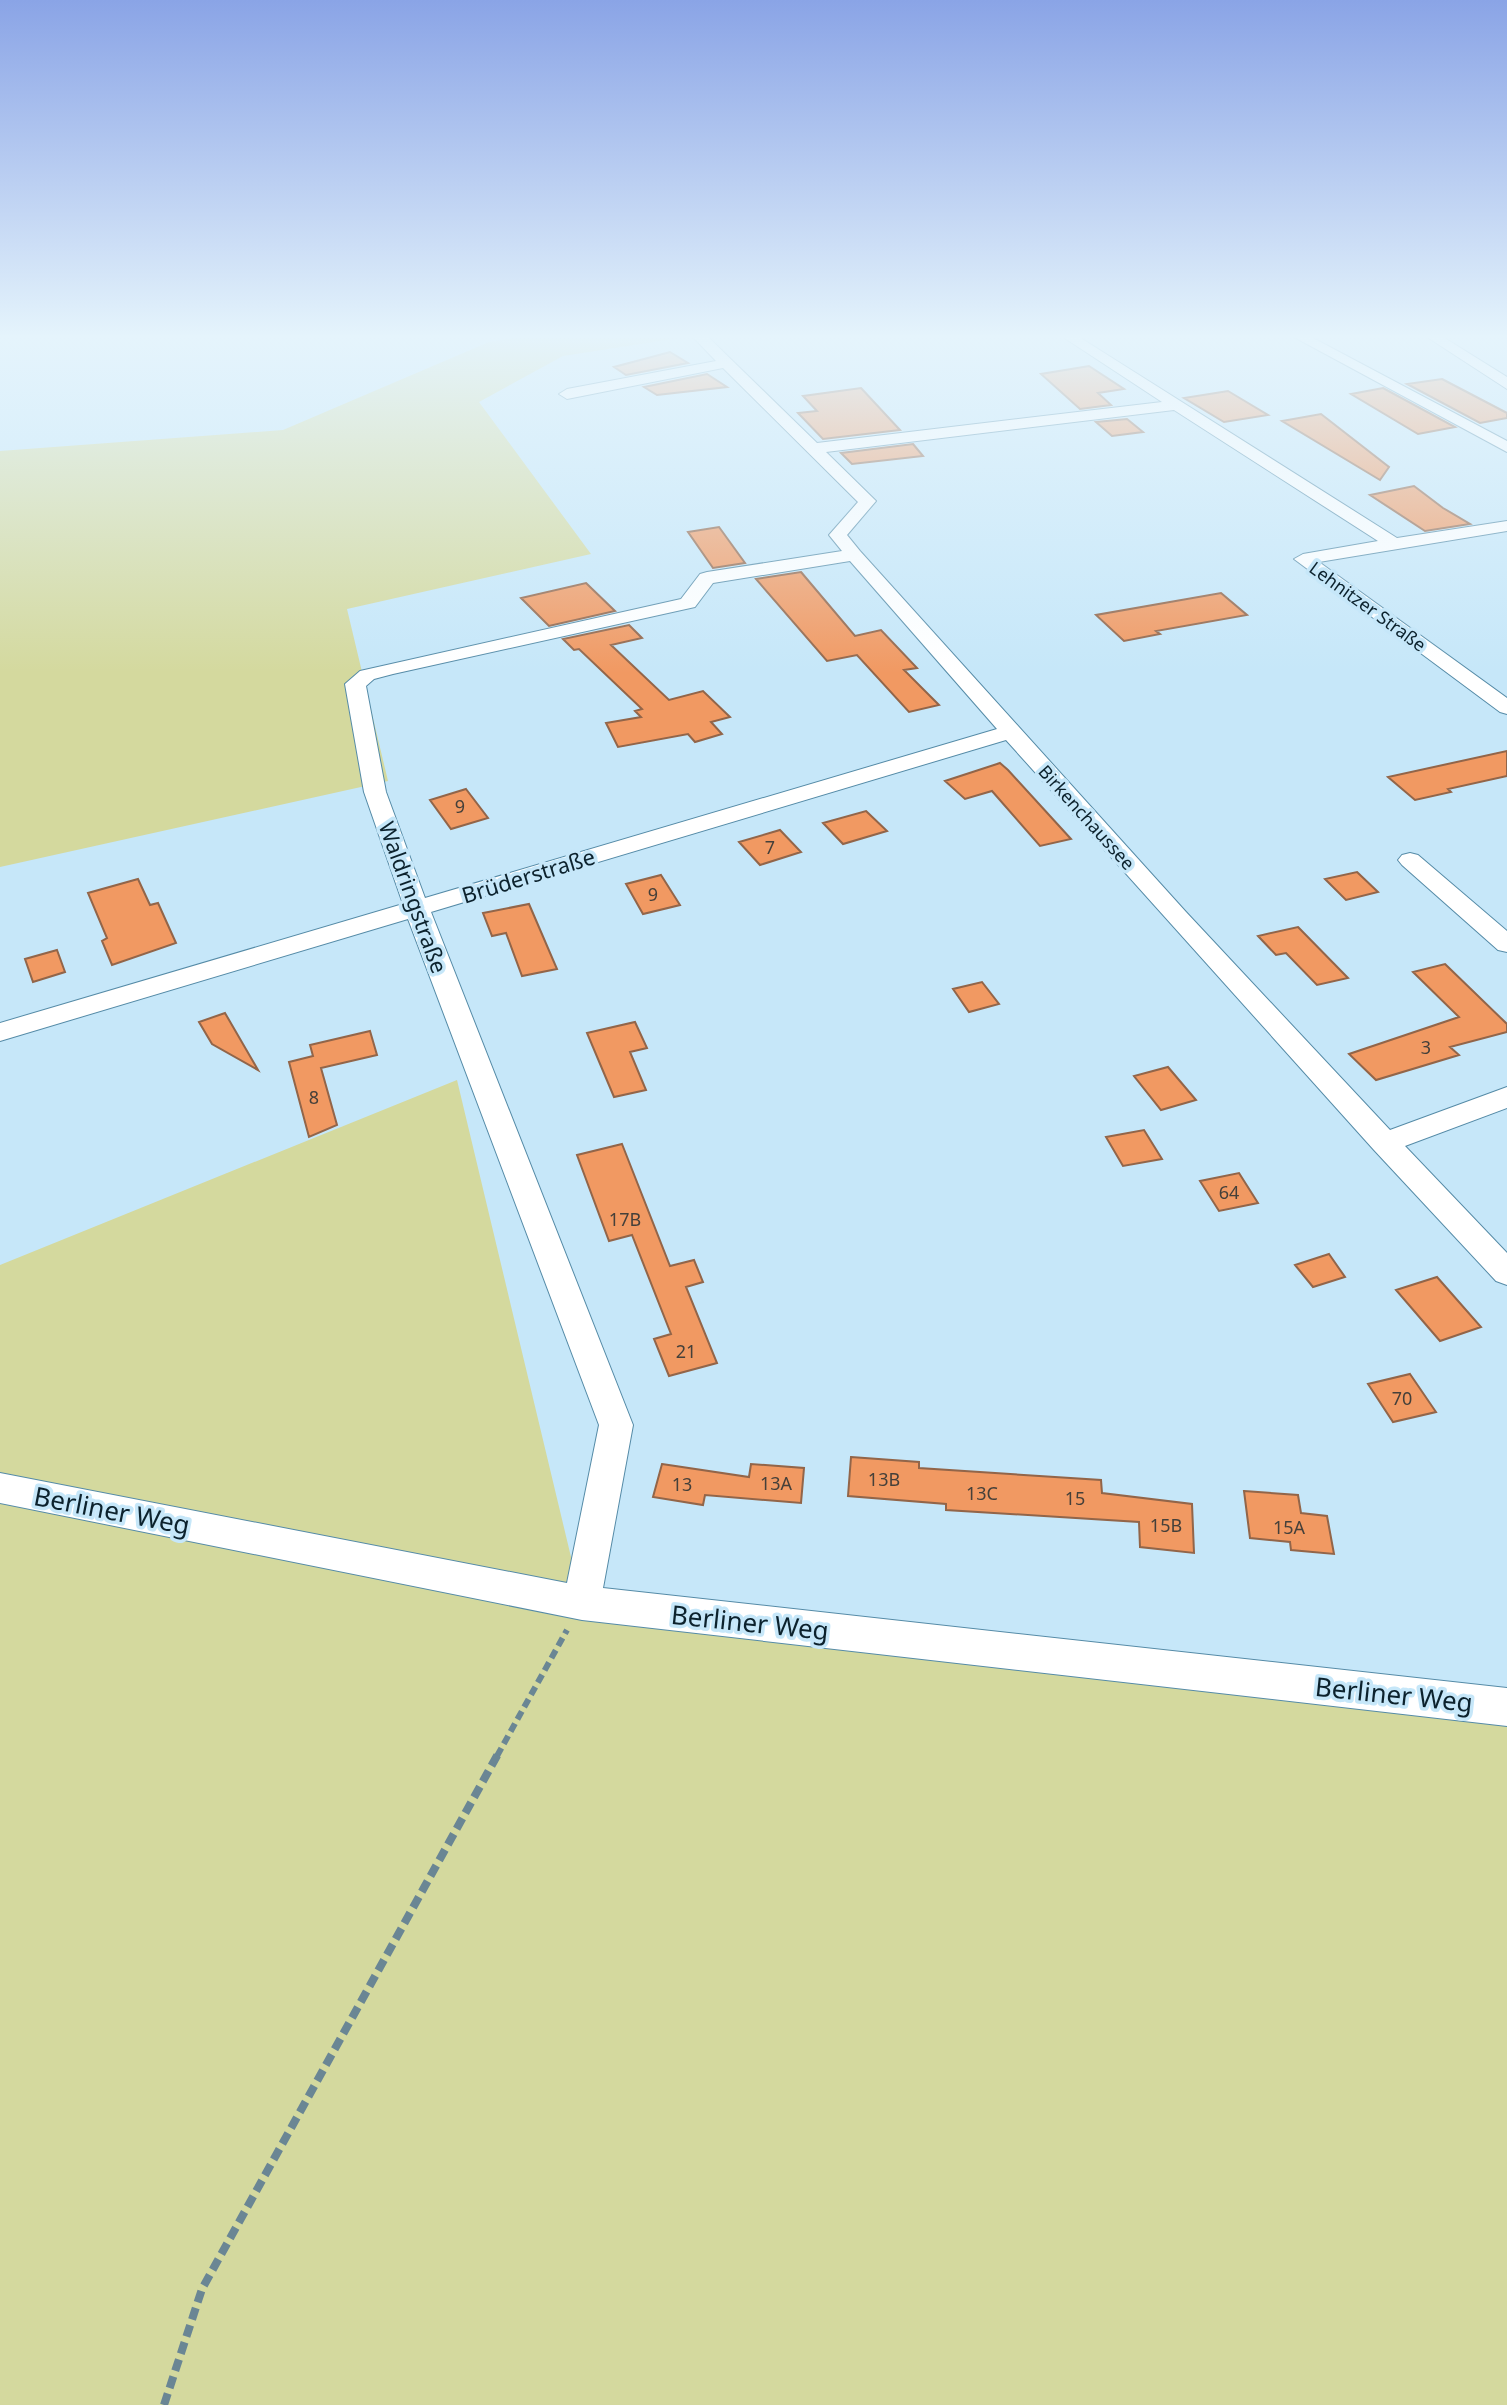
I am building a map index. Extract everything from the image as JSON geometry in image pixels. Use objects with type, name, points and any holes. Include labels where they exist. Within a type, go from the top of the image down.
[{"type":"street","name":"Birkenchaussee","points":[[817,449],[867,501],[864,508],[842,525],[838,535],[854,555],[1010,732],[1384,1143],[1507,1273]]},
{"type":"street","points":[[1246,449],[1394,544],[1507,526]]},
{"type":"street","name":"Lehnitzer Straße","points":[[1394,544],[1303,559],[1507,708]]},
{"type":"street","name":"Waldringstraße","points":[[582,1603],[616,1425],[375,792],[355,684],[367,675],[389,669],[688,603],[707,578],[854,555]]},
{"type":"street","name":"Brüderstraße","points":[[0,1032],[1010,732]]},
{"type":"street","points":[[1410,860],[1507,944]]},
{"type":"street","points":[[1384,1143],[1507,1097]]},
{"type":"street","name":"Berliner Weg","points":[[0,1488],[582,1603],[1507,1707]]},
{"type":"path","points":[[164,2405],[202,2289],[582,1603]]},
{"type":"green space","points":[[514,449],[591,554],[347,609],[388,781],[0,867],[0,451]]},
{"type":"green space","points":[[457,1080],[582,1603],[1507,1726],[1507,2405],[0,2405],[0,1265]]},
{"type":"building","points":[[917,449],[923,456],[852,464],[841,453]]},
{"type":"building","points":[[1329,449],[1366,449],[1389,467],[1380,480]]},
{"type":"building","points":[[1414,486],[1470,524],[1425,531],[1370,495]]},
{"type":"building","points":[[719,527],[745,563],[713,568],[688,532]]},
{"type":"building","points":[[801,572],[855,636],[881,630],[917,668],[904,670],[939,705],[909,712],[857,655],[827,661],[756,579]]},
{"type":"building","points":[[586,583],[615,611],[549,626],[521,598]]},
{"type":"building","points":[[1221,593],[1247,615],[1156,631],[1160,634],[1124,641],[1096,615]]},
{"type":"building","points":[[629,625],[642,638],[611,645],[669,700],[703,691],[730,717],[711,722],[722,734],[695,742],[688,734],[618,747],[606,723],[641,717],[635,711],[642,709],[579,649],[574,650],[563,639]]},
{"type":"building","points":[[1507,751],[1507,776],[1415,800],[1388,777]]},
{"type":"building","points":[[1000,763],[1071,839],[1040,846],[992,791],[965,799],[945,781]]},
{"type":"building","points":[[466,789],[488,818],[451,829],[430,800]]},
{"type":"building","points":[[866,811],[887,831],[843,844],[823,823]]},
{"type":"building","points":[[780,830],[801,852],[760,865],[739,842]]},
{"type":"building","points":[[1357,872],[1378,892],[1346,900],[1325,879]]},
{"type":"building","points":[[661,875],[680,905],[643,914],[626,884]]},
{"type":"building","points":[[138,879],[150,905],[158,903],[176,943],[112,965],[102,941],[107,938],[88,893]]},
{"type":"building","points":[[529,904],[557,969],[522,976],[506,933],[492,936],[483,913]]},
{"type":"building","points":[[1298,927],[1348,978],[1317,985],[1286,953],[1276,955],[1258,936]]},
{"type":"building","points":[[57,950],[65,972],[33,982],[25,959]]},
{"type":"building","points":[[1445,964],[1507,1024],[1507,1032],[1450,1047],[1459,1055],[1376,1080],[1349,1054],[1459,1017],[1413,972]]},
{"type":"building","points":[[982,982],[999,1004],[969,1012],[953,989]]},
{"type":"building","points":[[225,1013],[258,1070],[212,1044],[199,1022]]},
{"type":"building","points":[[635,1022],[647,1048],[630,1052],[646,1090],[614,1097],[587,1033]]},
{"type":"building","points":[[370,1031],[377,1055],[321,1068],[337,1125],[309,1137],[289,1062],[313,1056],[310,1045]]},
{"type":"building","points":[[1168,1067],[1196,1100],[1161,1110],[1134,1076]]},
{"type":"building","points":[[1144,1130],[1162,1159],[1123,1166],[1106,1137]]},
{"type":"building","points":[[622,1144],[670,1266],[694,1260],[703,1282],[686,1287],[717,1363],[669,1376],[654,1339],[671,1334],[632,1235],[609,1241],[577,1155]]},
{"type":"building","points":[[1239,1173],[1258,1203],[1219,1211],[1200,1181]]},
{"type":"building","points":[[1329,1254],[1345,1277],[1313,1287],[1295,1265]]},
{"type":"building","points":[[1437,1277],[1481,1327],[1440,1341],[1396,1290]]},
{"type":"building","points":[[1410,1374],[1436,1412],[1393,1422],[1368,1384]]},
{"type":"building","points":[[851,1457],[919,1462],[919,1468],[1101,1480],[1102,1493],[1192,1504],[1194,1553],[1140,1547],[1139,1522],[946,1510],[946,1504],[848,1496]]},
{"type":"building","points":[[662,1464],[749,1477],[751,1464],[804,1468],[801,1503],[705,1495],[703,1505],[653,1497]]},
{"type":"building","points":[[1244,1491],[1298,1495],[1301,1513],[1327,1516],[1334,1554],[1291,1550],[1290,1542],[1250,1538]]}]
